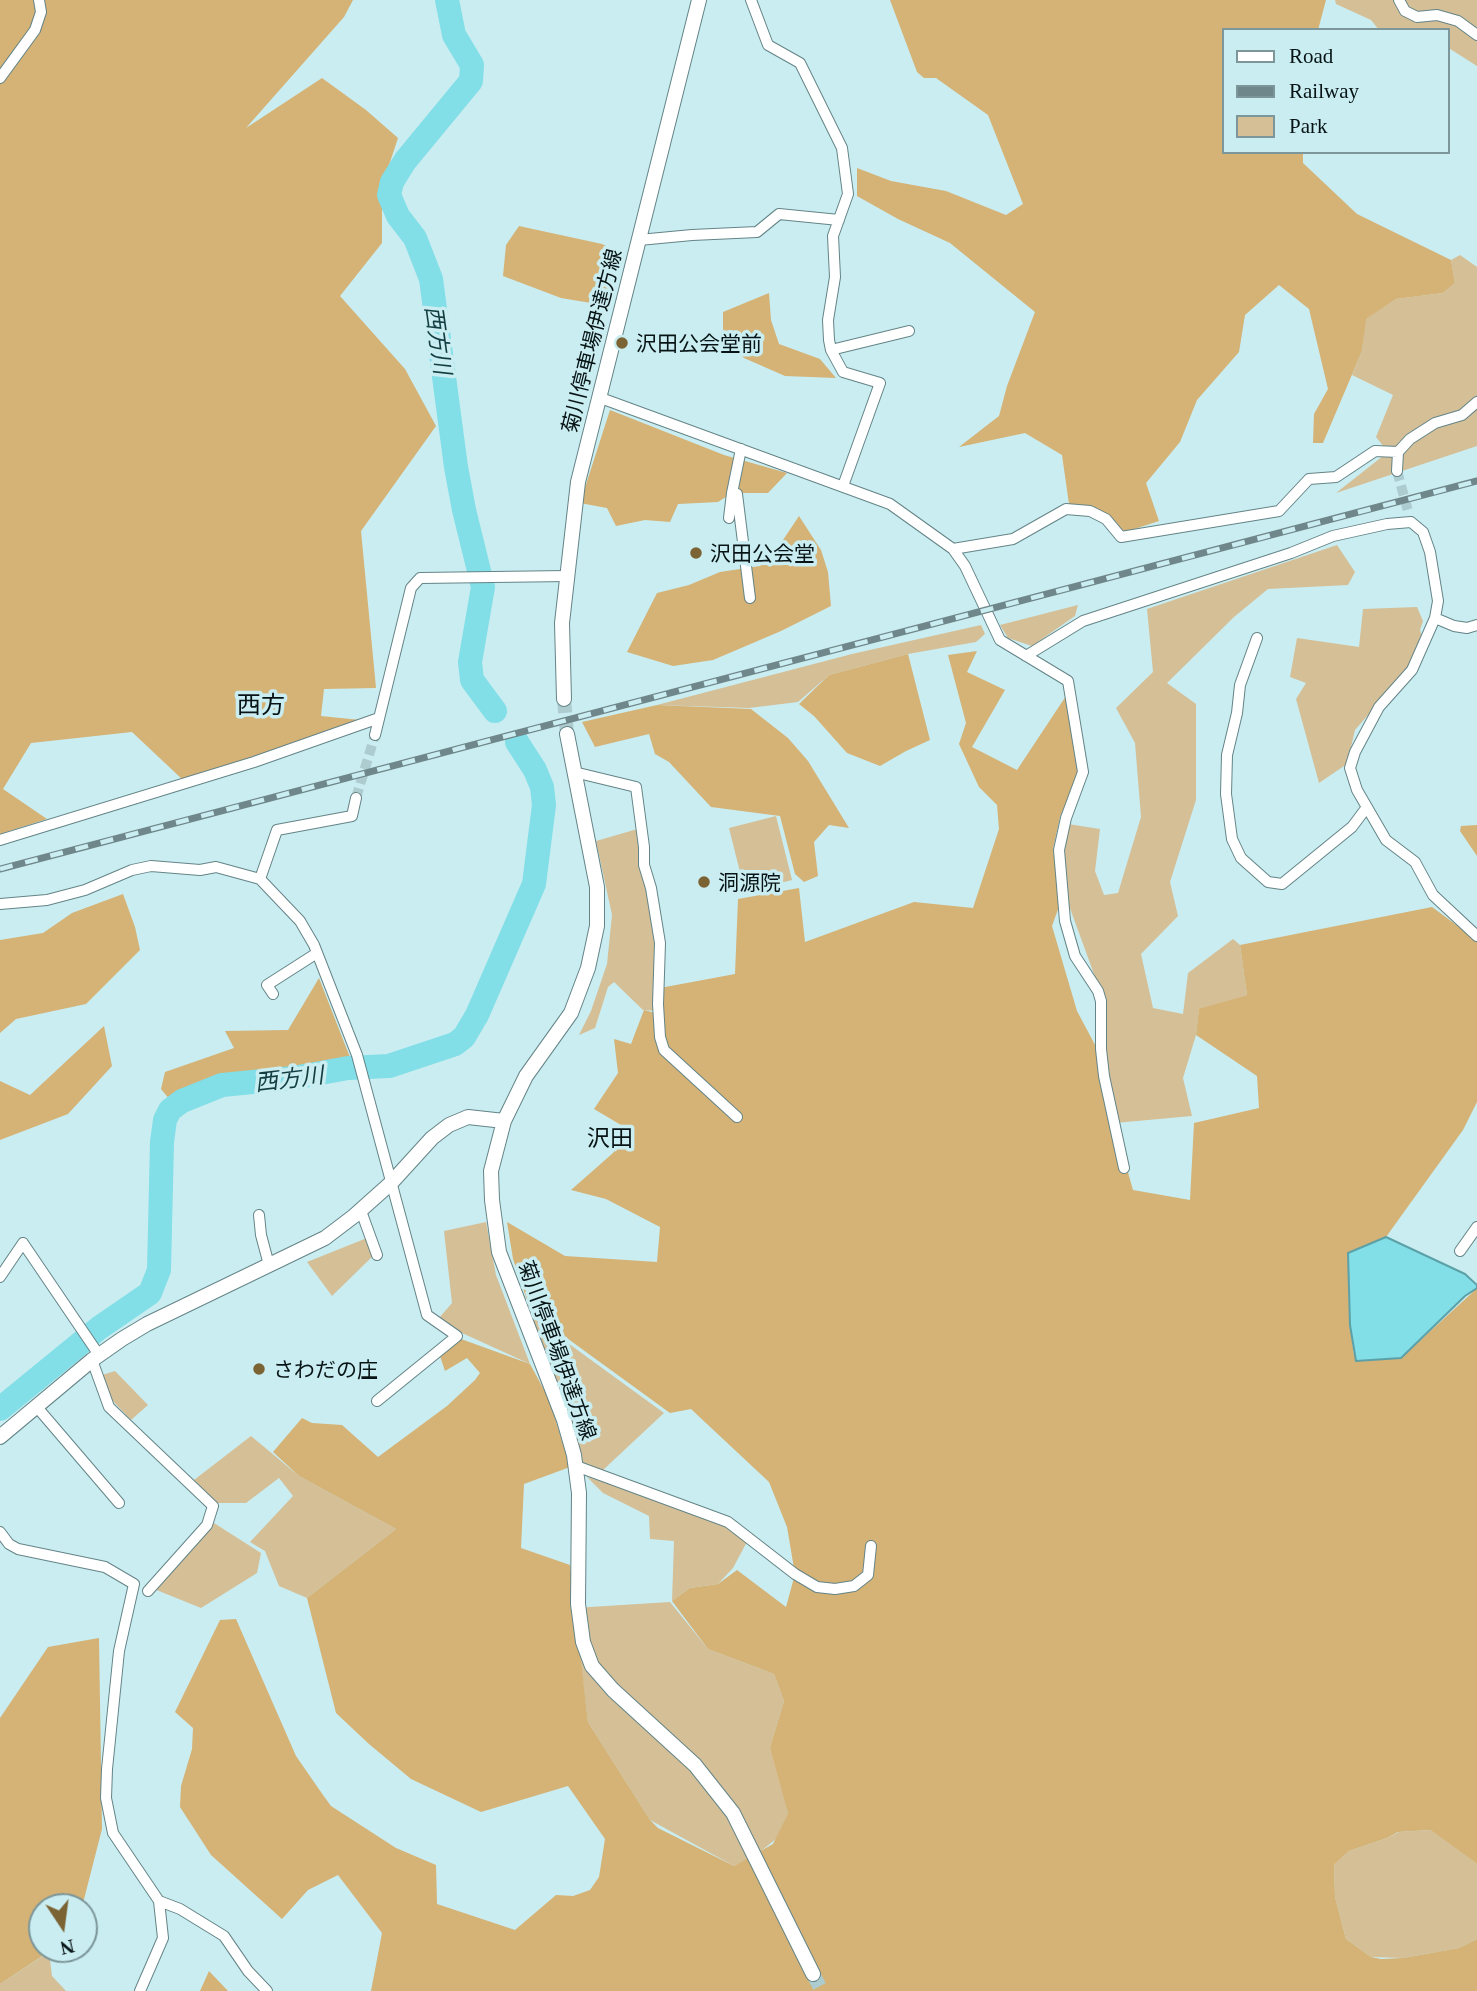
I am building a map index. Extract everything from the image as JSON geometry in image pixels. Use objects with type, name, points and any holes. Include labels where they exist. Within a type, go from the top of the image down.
[{"type":"main road","name":"菊川停車場伊達方線","points":[[564,699],[562,623],[578,482],[699,0]]},
{"type":"main road","name":"菊川停車場伊達方線","points":[[567,734],[597,887],[597,926],[588,968],[570,1013],[526,1076],[504,1121],[491,1171],[499,1252],[564,1420],[576,1466],[579,1493],[578,1604],[583,1642],[592,1666],[613,1690],[695,1765],[733,1813],[813,1974]]},
{"type":"main road","points":[[0,1437],[96,1358],[148,1324],[325,1238],[391,1183],[432,1138],[449,1125],[468,1117],[504,1121]]},
{"type":"street","points":[[0,78],[35,30],[41,12],[39,0]]},
{"type":"street","points":[[751,0],[768,45],[800,63],[842,148],[848,194],[833,236],[835,277],[828,320],[831,351],[843,372],[880,383],[843,486]]},
{"type":"street","points":[[1399,0],[1405,12],[1417,17],[1437,15],[1458,21],[1477,35]]},
{"type":"street","points":[[639,240],[757,232],[779,214],[839,220]]},
{"type":"street","points":[[831,351],[909,331]]},
{"type":"street","points":[[598,397],[890,504],[953,549],[965,566],[1000,640],[1068,681],[1083,772],[1066,818],[1059,850],[1065,921],[1075,956],[1098,991],[1101,1001],[1104,1076],[1124,1168]]},
{"type":"street","points":[[1397,471],[1398,452],[1410,439],[1436,423],[1462,415],[1477,402]]},
{"type":"street","points":[[741,449],[739,498],[750,597]]},
{"type":"street","points":[[953,549],[1013,539],[1066,509],[1090,511],[1106,519],[1121,537],[1279,511],[1309,479],[1336,477],[1356,461],[1375,451],[1398,452]]},
{"type":"street","points":[[729,518],[739,498]]},
{"type":"street","points":[[1027,656],[1083,621],[1291,553],[1333,536],[1410,516],[1423,532],[1430,552],[1438,601],[1435,618],[1412,670],[1379,707],[1355,752],[1350,768],[1357,790],[1386,840],[1415,862],[1433,895],[1477,936]]},
{"type":"street","points":[[374,735],[411,588],[420,578],[567,576]]},
{"type":"street","points":[[1435,618],[1454,626],[1467,628],[1477,625]]},
{"type":"street","points":[[1257,638],[1240,685],[1237,713],[1227,755],[1226,794],[1231,833],[1241,858],[1268,882],[1282,884],[1352,827],[1367,807]]},
{"type":"street","points":[[0,840],[241,766],[379,718]]},
{"type":"street","points":[[574,772],[636,787],[644,865],[651,888],[660,943],[660,1037],[664,1050],[737,1117]]},
{"type":"street","points":[[260,879],[276,830],[352,816],[356,798]]},
{"type":"street","points":[[0,904],[47,900],[85,890],[132,870],[152,866],[200,870],[216,867],[260,879],[300,920],[317,953],[357,1055],[427,1315],[457,1336],[377,1401]]},
{"type":"street","points":[[273,994],[267,985],[317,953]]},
{"type":"street","points":[[360,1211],[377,1255]]},
{"type":"street","points":[[259,1215],[261,1236],[270,1265]]},
{"type":"street","points":[[1460,1251],[1477,1227]]},
{"type":"street","points":[[0,1277],[23,1243],[80,1327],[96,1358],[108,1407],[213,1506],[207,1525],[148,1591]]},
{"type":"street","points":[[36,1406],[119,1503]]},
{"type":"street","points":[[576,1466],[728,1522],[795,1574],[817,1587],[835,1590],[854,1586],[868,1575],[871,1546]]},
{"type":"street","points":[[0,1532],[9,1544],[18,1549],[105,1567],[134,1584],[118,1650],[106,1798],[113,1833],[159,1900],[163,1938],[140,1991]]},
{"type":"street","points":[[159,1900],[180,1909],[224,1936],[248,1971],[267,1991]]},
{"type":"green space","points":[[1335,0],[1477,0],[1477,66],[1449,48],[1449,28],[1377,28],[1371,20],[1336,4]]},
{"type":"green space","points":[[1460,255],[1477,267],[1477,446],[1336,493],[1388,452],[1376,437],[1393,395],[1352,375],[1362,351],[1365,319],[1396,299],[1443,293],[1455,283],[1451,260]]},
{"type":"green space","points":[[1337,545],[1355,572],[1348,585],[1268,589],[1234,617],[1167,683],[1196,704],[1196,800],[1170,882],[1178,916],[1141,954],[1153,1008],[1183,1014],[1188,973],[1233,939],[1240,945],[1247,995],[1199,1010],[1196,1035],[1183,1078],[1192,1116],[1115,1123],[1102,1058],[1106,1007],[1067,900],[1062,849],[1068,824],[1100,829],[1095,871],[1104,895],[1118,893],[1141,817],[1135,743],[1116,708],[1153,672],[1147,609]]},
{"type":"green space","points":[[1078,605],[1075,616],[1032,646],[1008,638],[1000,625]]},
{"type":"green space","points":[[1417,607],[1423,621],[1420,630],[1423,640],[1402,676],[1355,730],[1347,764],[1319,783],[1296,699],[1306,683],[1290,677],[1297,638],[1359,647],[1363,609]]},
{"type":"green space","points":[[981,625],[985,634],[976,642],[908,654],[829,675],[798,702],[749,708],[657,705],[852,654]]},
{"type":"green space","points":[[776,816],[792,880],[745,892],[729,828]]},
{"type":"green space","points":[[641,828],[660,945],[658,1011],[643,1010],[614,982],[608,987],[595,1028],[579,1035],[591,1011],[607,964],[612,915],[596,841]]},
{"type":"green space","points":[[486,1222],[496,1275],[530,1364],[462,1333],[439,1318],[452,1303],[444,1231]]},
{"type":"green space","points":[[367,1238],[374,1255],[332,1296],[307,1262]]},
{"type":"green space","points":[[532,1317],[664,1413],[603,1470],[579,1461],[577,1435]]},
{"type":"green space","points":[[115,1371],[148,1405],[131,1420],[108,1396],[102,1375]]},
{"type":"green space","points":[[251,1436],[299,1476],[396,1529],[307,1598],[279,1586],[265,1551],[250,1542],[293,1496],[279,1478],[246,1503],[217,1503],[194,1480]]},
{"type":"green space","points":[[587,1477],[695,1510],[749,1538],[733,1568],[718,1584],[690,1588],[672,1601],[674,1541],[650,1539],[649,1516],[603,1493]]},
{"type":"green space","points":[[214,1523],[261,1553],[257,1573],[201,1608],[154,1589],[201,1540]]},
{"type":"green space","points":[[670,1602],[708,1649],[774,1674],[784,1701],[770,1747],[780,1770],[788,1813],[776,1839],[757,1854],[734,1866],[650,1820],[588,1722],[574,1608]]},
{"type":"green space","points":[[1432,1830],[1477,1864],[1477,1939],[1459,1948],[1403,1958],[1371,1957],[1346,1939],[1335,1897],[1334,1865],[1349,1851],[1399,1832]]},
{"type":"green space","points":[[32,1963],[50,1963],[52,1976],[66,1991],[0,1991],[0,1984]]},
{"type":"shaded area","points":[[0,0],[353,0],[344,17],[246,128],[322,78],[366,110],[398,138],[382,186],[382,243],[340,296],[405,369],[436,426],[361,531],[376,688],[324,689],[321,716],[370,721],[183,780],[132,732],[31,743],[3,789],[47,819],[0,834]]},
{"type":"shaded area","points":[[890,0],[1326,0],[1319,28],[1222,28],[1222,154],[1303,154],[1303,163],[1357,214],[1451,260],[1455,283],[1443,293],[1396,299],[1366,319],[1362,351],[1323,443],[1313,443],[1314,414],[1328,389],[1309,309],[1279,285],[1245,315],[1239,352],[1197,400],[1180,442],[1146,483],[1159,521],[1125,532],[1100,510],[1069,504],[1062,455],[1025,433],[959,447],[999,416],[1007,386],[1035,312],[950,243],[857,196],[857,168],[891,181],[946,191],[1006,215],[1023,204],[988,115],[936,78],[924,78],[917,72]]},
{"type":"shaded area","points":[[519,226],[602,244],[618,251],[614,282],[603,305],[561,298],[503,276],[506,245]]},
{"type":"shaded area","points":[[769,293],[771,320],[779,344],[820,359],[836,378],[785,376],[744,358],[729,344],[723,329],[723,312]]},
{"type":"shaded area","points":[[610,410],[724,455],[787,473],[768,493],[732,493],[718,502],[678,504],[670,522],[645,520],[616,526],[607,508],[580,503]]},
{"type":"shaded area","points":[[799,516],[821,550],[828,572],[831,606],[713,660],[673,666],[627,652],[657,593],[689,585],[720,572],[760,566],[775,552]]},
{"type":"shaded area","points":[[977,651],[967,672],[1005,690],[972,747],[1017,770],[1066,696],[1079,773],[1060,817],[1053,849],[1061,901],[1052,926],[1077,1011],[1102,1058],[1117,1134],[1133,1190],[1190,1200],[1194,1123],[1259,1108],[1257,1076],[1196,1035],[1199,1009],[1247,995],[1240,945],[1432,907],[1477,940],[1477,1102],[1463,1130],[1386,1237],[1348,1254],[1350,1325],[1354,1355],[1401,1358],[1477,1287],[1477,1864],[1431,1830],[1398,1832],[1349,1851],[1334,1865],[1335,1897],[1346,1939],[1371,1957],[1381,1959],[1459,1948],[1477,1939],[1477,1991],[371,1991],[382,1933],[338,1875],[308,1890],[282,1919],[211,1855],[180,1807],[181,1786],[192,1749],[193,1728],[175,1712],[220,1620],[236,1619],[296,1756],[331,1806],[396,1848],[436,1865],[437,1904],[515,1930],[556,1895],[573,1896],[590,1890],[599,1877],[605,1839],[568,1786],[481,1812],[411,1779],[336,1713],[307,1598],[396,1529],[299,1476],[273,1452],[302,1418],[312,1423],[342,1425],[378,1457],[447,1406],[480,1373],[467,1358],[445,1371],[440,1356],[461,1339],[530,1364],[549,1399],[570,1467],[524,1484],[521,1548],[570,1565],[588,1722],[650,1820],[658,1828],[734,1866],[773,1844],[788,1813],[770,1747],[784,1701],[774,1674],[708,1649],[672,1601],[690,1588],[718,1584],[737,1570],[786,1607],[795,1574],[787,1527],[769,1482],[691,1409],[670,1413],[531,1312],[513,1259],[507,1222],[565,1256],[657,1262],[660,1227],[606,1199],[571,1190],[613,1153],[626,1128],[594,1109],[618,1073],[614,1039],[631,1044],[644,1010],[659,1014],[660,988],[735,974],[738,899],[799,888],[805,942],[914,902],[973,908],[999,829],[997,805],[979,787],[959,744],[966,723],[948,655]]},
{"type":"shaded area","points":[[908,654],[930,740],[880,766],[847,753],[814,716],[799,704],[829,675]]},
{"type":"shaded area","points":[[657,705],[751,709],[788,738],[808,761],[849,828],[829,825],[814,842],[818,876],[804,882],[795,874],[780,816],[711,807],[669,762],[655,754],[649,734],[595,747],[582,722]]},
{"type":"shaded area","points":[[1477,825],[1477,856],[1460,831],[1461,826]]},
{"type":"shaded area","points":[[123,894],[140,950],[86,1004],[16,1019],[0,1033],[0,940],[43,933],[72,913]]},
{"type":"shaded area","points":[[319,978],[351,1060],[302,1073],[221,1082],[170,1100],[161,1089],[165,1072],[234,1048],[225,1031],[288,1030]]},
{"type":"shaded area","points":[[104,1026],[112,1066],[68,1114],[0,1140],[0,1081],[30,1095]]},
{"type":"shaded area","points":[[99,1638],[102,1829],[86,1893],[28,1893],[28,1963],[32,1963],[0,1984],[0,1718],[48,1647]]},
{"type":"shaded area","points":[[209,1971],[228,1991],[200,1991]]},
{"type":"water","points":[[1386,1237],[1465,1274],[1477,1288],[1465,1296],[1401,1358],[1356,1361],[1350,1325],[1348,1253]]},
{"type":"waterway","name":"西方川","points":[[447,0],[454,35],[472,65],[471,81],[405,161],[392,182],[389,195],[398,216],[415,238],[431,279],[456,467],[483,587],[470,662],[472,680],[495,711]]},
{"type":"waterway","name":"西方川","points":[[0,1409],[99,1328],[150,1293],[159,1270],[162,1142],[165,1120],[170,1110],[182,1101],[222,1085],[293,1078],[348,1068],[389,1066],[455,1044],[464,1037],[477,1015],[534,884],[544,805],[542,787],[535,770],[517,742]]},
{"type":"tunnel","points":[[1397,471],[1408,511]]},
{"type":"tunnel","points":[[564,699],[567,734]]},
{"type":"tunnel","points":[[356,798],[375,735]]},
{"type":"tunnel","points":[[813,1974],[822,1991]]},
{"type":"railway","points":[[0,869],[1477,481]]},
{"type":"place","name":"沢田公会堂前","points":[[622,343]]},
{"type":"place","name":"沢田公会堂","points":[[696,553]]},
{"type":"place","name":"洞源院","points":[[704,882]]},
{"type":"place","name":"さわだの庄","points":[[259,1369]]},
{"type":"district","name":"西方","points":[[261,704]]},
{"type":"district","name":"沢田","points":[[610,1137]]}]
